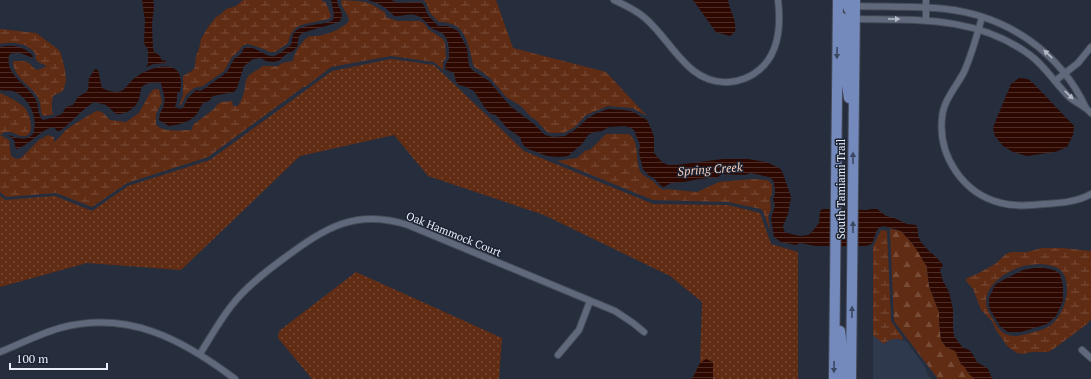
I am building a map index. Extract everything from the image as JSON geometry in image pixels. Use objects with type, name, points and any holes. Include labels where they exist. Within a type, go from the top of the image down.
[{"type":"main road","name":"South Tamiami Trail","points":[[834,379],[838,0]]},
{"type":"main road","points":[[852,2],[848,7],[855,19]]},
{"type":"main road","points":[[838,16],[844,19],[846,24],[846,79],[854,122]]},
{"type":"main road","name":"South Tamiami Trail","points":[[851,379],[855,19]]},
{"type":"main road","points":[[835,297],[843,353],[842,379]]},
{"type":"street","points":[[614,0],[645,18],[682,61],[694,72],[710,80],[734,82],[749,77],[761,69],[770,58],[777,42],[778,0]]},
{"type":"street","points":[[926,0],[926,20]]},
{"type":"street","points":[[852,2],[963,12],[1003,25],[1030,40],[1054,60],[1078,91],[1089,110]]},
{"type":"street","points":[[982,17],[964,70],[948,100],[942,116],[942,133],[946,151],[956,173],[967,185],[979,193],[994,201],[1008,204],[1064,203],[1080,199],[1091,194]]},
{"type":"street","points":[[855,19],[926,20],[949,22],[979,29],[1004,39],[1036,60],[1070,97],[1089,110]]},
{"type":"street","points":[[1056,81],[1078,63],[1091,47]]},
{"type":"street","name":"Oak Hammock Court","points":[[200,354],[231,306],[253,283],[318,234],[345,223],[361,220],[385,220],[408,226],[624,316],[644,332]]},
{"type":"street","points":[[558,355],[579,330],[590,301]]},
{"type":"street","points":[[0,352],[58,329],[97,323],[128,325],[153,331],[169,338],[200,354],[235,379]]},
{"type":"street","points":[[1082,350],[1091,358]]},
{"type":"shaded area","points":[[873,335],[884,344],[890,339],[906,341],[925,367],[928,376],[932,379],[873,379]]},
{"type":"green space","points":[[243,0],[321,0],[326,3],[331,16],[329,19],[304,24],[297,27],[291,34],[288,43],[275,52],[269,52],[247,44],[242,46],[232,57],[224,71],[203,86],[194,88],[186,95],[179,106],[183,95],[183,76],[192,71],[195,67],[196,56],[201,39],[208,27],[216,17],[226,9],[236,6]]},
{"type":"green space","points":[[342,0],[361,1],[371,4],[385,12],[386,17],[397,21],[420,21],[424,23],[428,29],[443,39],[445,43],[446,58],[443,62],[443,70],[434,62],[391,56],[331,67],[208,157],[127,183],[92,207],[56,193],[6,197],[0,192],[0,135],[9,140],[11,156],[16,159],[21,158],[39,140],[48,135],[54,137],[54,142],[67,129],[97,111],[103,113],[110,120],[126,122],[139,113],[150,93],[154,89],[159,89],[162,102],[156,114],[156,125],[160,128],[168,130],[192,130],[193,125],[221,102],[232,101],[233,106],[238,106],[243,95],[247,78],[262,66],[278,66],[282,63],[293,61],[304,40],[310,36],[329,33],[346,24],[349,21],[348,16],[341,4]]},
{"type":"green space","points":[[423,0],[496,0],[513,48],[606,72],[647,116],[632,108],[608,106],[586,115],[575,127],[564,133],[547,132],[521,106],[506,97],[491,79],[474,67],[468,44],[461,31],[456,26],[449,23],[439,22],[430,13],[426,2]]},
{"type":"green space","points":[[0,29],[36,33],[59,50],[65,70],[66,81],[63,91],[53,96],[52,112],[54,114],[42,115],[38,98],[18,76],[13,61],[26,62],[38,70],[47,66],[38,62],[33,51],[25,45],[15,43],[0,44]]},
{"type":"green space","points":[[391,59],[434,65],[524,151],[653,204],[728,205],[760,213],[771,244],[798,252],[798,379],[692,379],[700,363],[702,302],[670,276],[544,215],[428,176],[394,135],[300,156],[181,270],[87,263],[0,287],[0,196],[5,200],[55,196],[92,211],[128,186],[210,160],[332,71]]},
{"type":"green space","points":[[0,93],[16,101],[26,109],[31,124],[29,134],[22,136],[12,132],[4,132],[0,135]]},
{"type":"green space","points":[[606,134],[629,134],[635,142],[640,171],[643,175],[664,190],[697,192],[719,182],[752,179],[768,180],[772,185],[770,199],[771,209],[768,216],[770,231],[761,209],[728,202],[653,200],[557,161],[577,158],[585,151],[591,149]]},
{"type":"green space","points":[[890,229],[901,231],[918,250],[927,267],[929,286],[939,312],[941,340],[946,347],[955,351],[961,364],[975,379],[938,379],[894,321]]},
{"type":"green space","points":[[881,230],[887,231],[891,321],[903,338],[903,340],[890,340],[884,344],[873,335],[873,247]]},
{"type":"green space","points":[[1042,248],[1062,248],[1091,251],[1091,319],[1087,324],[1048,352],[1032,352],[1022,354],[1017,353],[1008,347],[996,330],[992,321],[981,310],[973,289],[966,281],[967,278],[995,264],[1006,254],[1011,252],[1027,252]],"holes":[[[1044,264],[1059,269],[1063,273],[1066,280],[1067,295],[1058,317],[1053,323],[1042,330],[1015,336],[1004,333],[999,329],[987,308],[986,299],[988,292],[999,279],[1015,269],[1027,265]]]},
{"type":"green space","points":[[356,272],[502,338],[499,379],[312,379],[278,338],[279,331]]},
{"type":"water","points":[[142,0],[153,0],[153,48],[154,52],[160,56],[162,61],[164,60],[167,63],[146,66],[148,65],[148,50],[144,43],[145,21]]},
{"type":"water","points":[[331,0],[337,0],[342,14],[339,22],[302,33],[299,36],[297,47],[280,60],[274,62],[266,61],[261,58],[253,59],[244,66],[237,88],[234,92],[213,96],[210,100],[202,104],[197,114],[190,120],[169,126],[159,120],[164,104],[164,96],[161,83],[152,83],[142,87],[136,105],[123,113],[116,114],[106,105],[94,102],[60,131],[57,131],[54,127],[44,131],[19,148],[16,149],[14,140],[8,135],[21,139],[27,138],[33,134],[35,121],[34,115],[24,98],[13,91],[0,90],[0,47],[9,46],[22,48],[33,56],[32,58],[20,53],[15,53],[9,55],[9,62],[13,74],[36,100],[39,113],[43,120],[62,114],[66,107],[73,105],[78,97],[88,90],[89,78],[95,69],[98,70],[102,88],[115,92],[123,90],[134,78],[152,69],[168,67],[174,69],[179,73],[181,80],[180,91],[177,94],[175,107],[179,109],[183,108],[188,98],[196,90],[200,91],[204,89],[227,72],[234,59],[241,54],[244,48],[248,47],[256,49],[267,55],[274,56],[291,45],[293,34],[297,30],[333,20],[334,14]]},
{"type":"water","name":"Spring Creek","points":[[368,0],[391,0],[398,3],[420,2],[424,5],[428,15],[438,26],[448,26],[458,31],[467,48],[469,66],[472,70],[489,81],[510,106],[534,124],[545,135],[553,137],[565,136],[576,129],[588,118],[608,109],[631,111],[647,120],[654,137],[654,153],[662,162],[668,165],[723,159],[748,159],[766,162],[779,168],[782,171],[791,197],[788,214],[783,226],[784,231],[787,233],[800,236],[811,233],[819,223],[820,211],[823,209],[877,209],[886,216],[907,224],[916,225],[921,242],[943,265],[940,270],[943,281],[949,292],[953,309],[954,336],[963,348],[971,352],[978,363],[987,368],[993,379],[975,379],[961,364],[955,351],[946,347],[941,340],[939,312],[929,286],[927,267],[913,244],[901,231],[884,226],[880,227],[877,230],[872,244],[866,246],[816,246],[800,243],[796,245],[781,242],[774,237],[771,218],[775,206],[773,199],[775,189],[773,180],[769,177],[751,173],[745,175],[722,174],[718,177],[671,183],[664,187],[661,186],[643,169],[639,153],[640,145],[634,130],[625,126],[609,127],[602,131],[594,132],[588,135],[582,144],[568,156],[547,156],[526,148],[520,137],[507,128],[496,115],[491,114],[485,108],[474,91],[459,85],[456,82],[454,73],[445,68],[449,59],[449,52],[446,37],[443,34],[430,27],[423,19],[417,16],[410,14],[394,16],[376,2]]},
{"type":"water","points":[[693,0],[728,0],[735,23],[735,32],[730,36],[716,32]]},
{"type":"water","points":[[1019,78],[1028,79],[1035,85],[1074,126],[1073,135],[1067,147],[1055,152],[1027,156],[1013,152],[1003,146],[995,136],[993,128],[996,120],[1011,84]]},
{"type":"water","points":[[1040,267],[1054,270],[1060,274],[1063,286],[1063,301],[1056,316],[1047,324],[1021,332],[1008,332],[1000,326],[989,308],[989,298],[995,285],[1023,270]]},
{"type":"water","points":[[706,359],[713,362],[713,379],[692,379],[700,363]]}]
